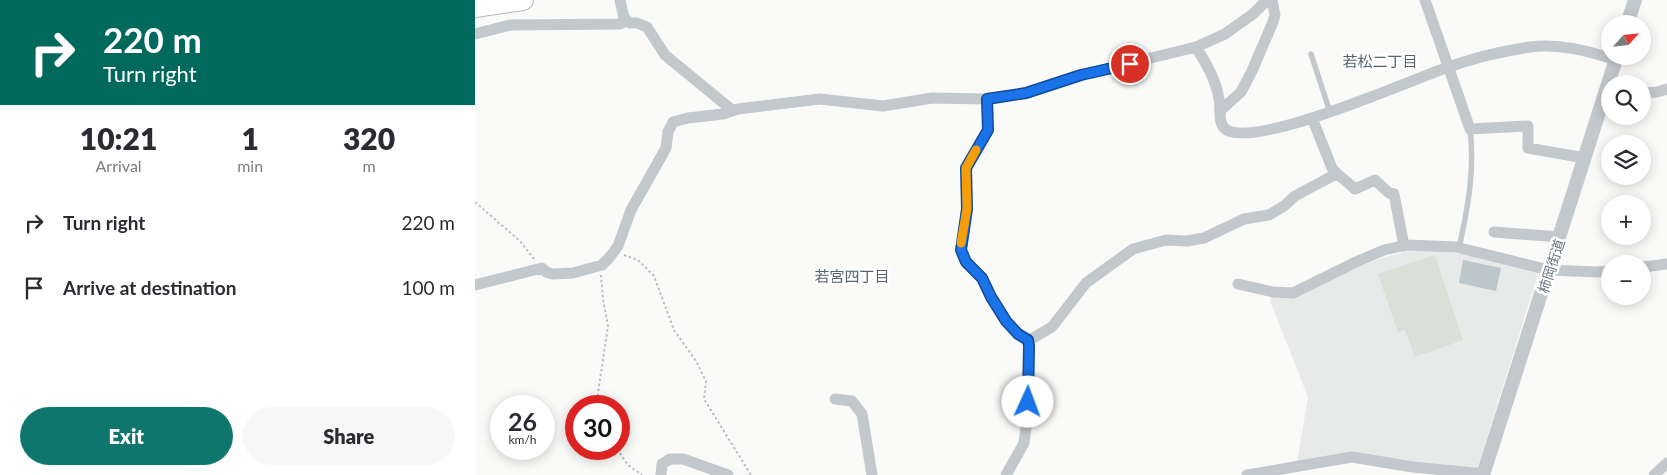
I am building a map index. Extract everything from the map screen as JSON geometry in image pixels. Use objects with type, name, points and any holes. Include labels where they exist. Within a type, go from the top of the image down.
[{"type":"highway","points":[[475,7],[523,0]]},
{"type":"street","points":[[620,0],[625,18]]},
{"type":"street","points":[[475,285],[542,268],[546,272],[560,275],[581,272],[602,264],[614,252],[631,210],[666,148],[668,132],[673,122],[688,118],[723,114],[732,110],[820,99],[883,106],[932,98],[987,99],[1026,93],[1081,75],[1196,47],[1225,34],[1253,14],[1267,0]]},
{"type":"street","points":[[1221,110],[1241,92],[1252,71],[1275,15],[1272,0]]},
{"type":"street","points":[[1425,0],[1470,129],[1528,126],[1528,148],[1585,158]]},
{"type":"street","points":[[1630,15],[1635,0]]},
{"type":"street","points":[[475,34],[510,25],[620,24],[625,18]]},
{"type":"street","points":[[625,18],[647,27],[665,55],[732,110]]},
{"type":"street","points":[[1196,47],[1216,87],[1224,128],[1245,134],[1281,127],[1312,118],[1448,67],[1501,53],[1531,47],[1561,47],[1601,54]]},
{"type":"street","points":[[1651,92],[1667,89]]},
{"type":"street","points":[[987,99],[988,130],[966,168],[967,209],[961,250],[966,262],[982,278],[1006,321],[1018,334],[1028,340],[1028,411],[1024,443],[1006,475]]},
{"type":"street","name":"柿岡街道","points":[[1484,474],[1601,109]]},
{"type":"street","points":[[1312,118],[1336,174],[1345,179],[1355,189],[1375,180],[1389,193],[1394,194],[1403,246]]},
{"type":"street","points":[[1028,340],[1052,328],[1086,283],[1133,249],[1166,240],[1187,241],[1204,238],[1244,219],[1269,215],[1284,206],[1295,196],[1336,174]]},
{"type":"street","points":[[1494,232],[1560,237]]},
{"type":"street","points":[[1238,284],[1273,292],[1293,293],[1384,250],[1403,246],[1429,245],[1459,248],[1549,270],[1601,272]]},
{"type":"street","points":[[1651,266],[1667,264]]},
{"type":"street","points":[[835,398],[852,401],[862,414],[872,475]]},
{"type":"street","points":[[1247,475],[1352,457],[1413,467],[1484,474]]},
{"type":"street","points":[[661,475],[663,464],[670,459],[683,459],[728,475]]},
{"type":"street","points":[[1654,475],[1667,463]]},
{"type":"lane","points":[[1311,54],[1330,112]]},
{"type":"lane","points":[[1459,248],[1471,180],[1473,154],[1470,129]]},
{"type":"path","points":[[475,202],[520,241],[542,268]]},
{"type":"path","points":[[614,252],[638,260],[654,276],[674,330],[696,360],[706,381],[704,399],[751,475]]},
{"type":"path","points":[[598,395],[608,326],[603,299],[602,264]]},
{"type":"path","points":[[625,460],[628,465],[642,475]]},
{"type":"shaded area","points":[[1431,250],[1463,254],[1537,271],[1538,274],[1477,470],[1393,460],[1297,462],[1308,397],[1270,301],[1271,296],[1379,259],[1404,252]]},
{"type":"shaded area","points":[[1435,255],[1463,340],[1415,357],[1405,330],[1398,332],[1378,274]]},
{"type":"shaded area","points":[[1463,260],[1501,268],[1496,291],[1459,283]]},
{"type":"slow traffic","points":[[961,243],[967,209],[966,168],[976,150]]},
{"type":"district","name":"若松二丁目","points":[[1380,61]]},
{"type":"district","name":"若宮四丁目","points":[[852,276]]},
{"type":"route","points":[[1028,402],[1028,340],[1018,334],[1006,321],[982,278],[966,262],[961,250],[967,209],[966,168],[988,130],[987,99],[1026,93],[1081,75],[1130,64]]}]
